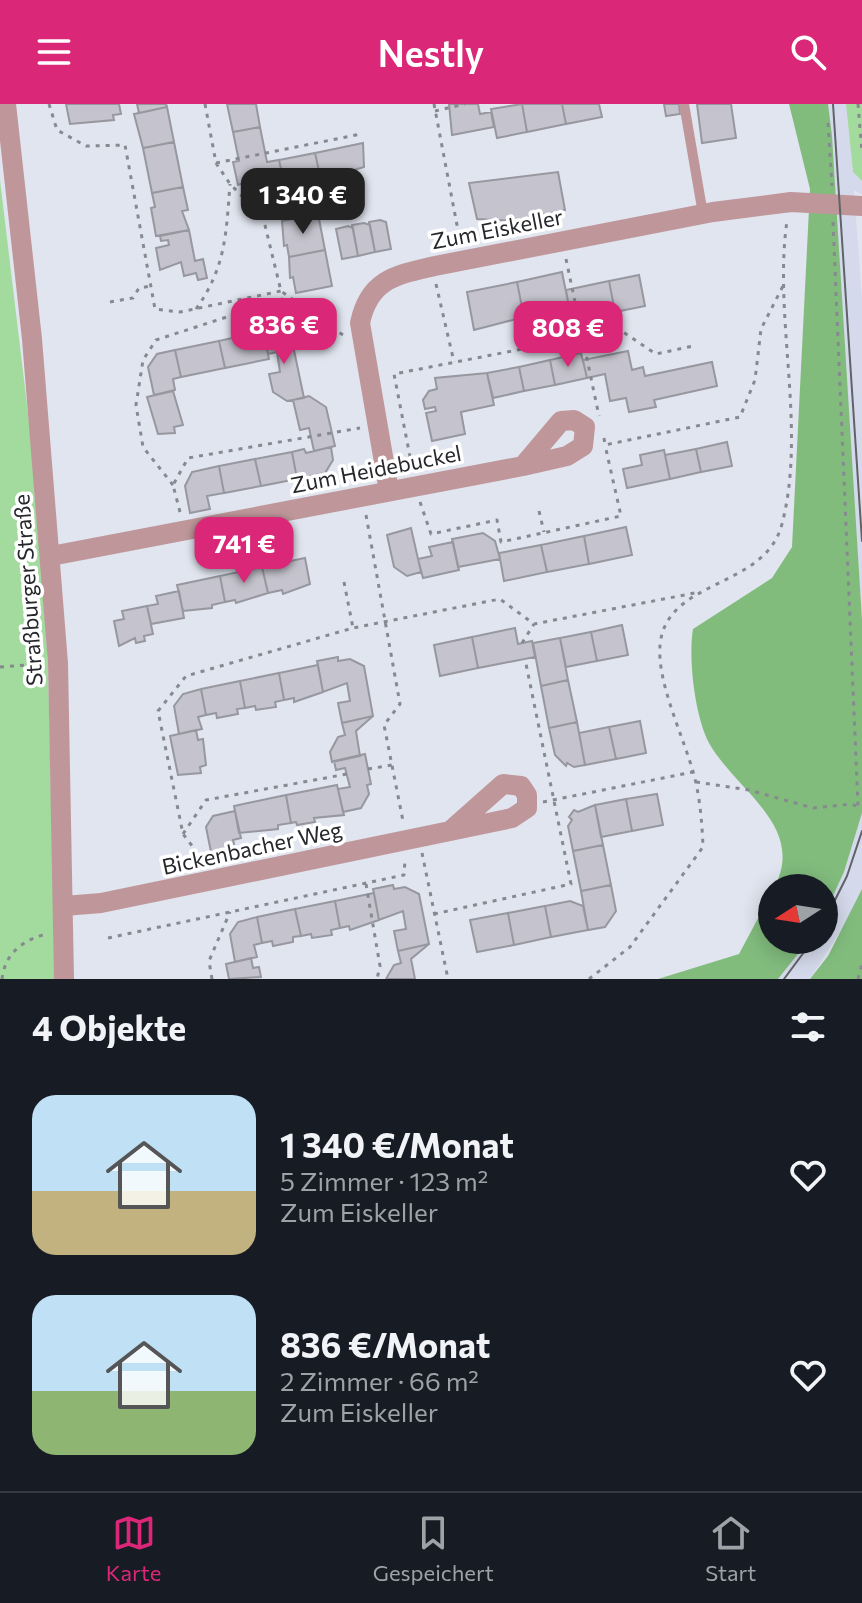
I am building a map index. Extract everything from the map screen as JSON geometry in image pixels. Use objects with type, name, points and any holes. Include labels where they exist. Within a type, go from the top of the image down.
[{"type":"street","name":"Straßburger Straße","points":[[6,104],[51,556],[58,663],[64,979]]},
{"type":"street","name":"Zum Eiskeller","points":[[389,491],[360,323],[364,304],[375,288],[393,277],[432,266],[703,214],[791,202],[862,206]]},
{"type":"street","name":"Zum Heidebuckel","points":[[51,556],[523,466]]},
{"type":"street","name":"Bickenbacher Weg","points":[[64,906],[101,903],[196,885],[512,818],[528,804],[521,786],[503,784],[450,831]]},
{"type":"lane","points":[[684,104],[703,214]]},
{"type":"path","points":[[49,104],[57,130],[86,146],[125,145],[155,309],[196,309],[281,291]]},
{"type":"path","points":[[205,104],[216,163],[230,184],[263,217],[281,291],[287,298],[364,346]]},
{"type":"path","points":[[434,104],[464,260]]},
{"type":"path","points":[[435,111],[465,104]]},
{"type":"path","points":[[858,104],[862,152]]},
{"type":"path","points":[[696,782],[749,790],[813,808],[860,807],[828,123]]},
{"type":"path","points":[[216,163],[361,134]]},
{"type":"path","points":[[196,309],[214,283],[225,250],[230,184]]},
{"type":"path","points":[[522,643],[534,624],[700,592],[745,572],[762,560],[774,545],[782,524],[789,473],[784,247],[791,202]]},
{"type":"path","points":[[563,240],[582,338],[621,516],[501,542],[497,520],[431,534],[415,486],[394,374],[582,338],[620,330],[656,354],[693,346]]},
{"type":"path","points":[[432,266],[454,362]]},
{"type":"path","points":[[605,445],[740,417],[755,380],[761,329],[785,283]]},
{"type":"path","points":[[110,302],[133,298],[139,288],[151,286]]},
{"type":"path","points":[[184,531],[173,485],[143,447],[136,405],[143,360],[156,340],[287,298]]},
{"type":"path","points":[[173,485],[188,458],[379,424]]},
{"type":"path","points":[[362,496],[400,704],[384,725],[448,979]]},
{"type":"path","points":[[539,511],[544,532]]},
{"type":"path","points":[[344,582],[353,628]]},
{"type":"path","points":[[589,979],[630,947],[703,847],[696,782],[661,667],[660,645],[665,627],[675,611],[700,592]]},
{"type":"path","points":[[196,885],[193,847],[183,834],[158,711],[186,676],[353,628],[500,599],[534,624]]},
{"type":"path","points":[[0,667],[58,663]]},
{"type":"path","points":[[368,769],[392,765]]},
{"type":"path","points":[[528,804],[693,772]]},
{"type":"path","points":[[183,834],[206,800],[347,774]]},
{"type":"path","points":[[108,938],[404,875],[413,839]]},
{"type":"path","points":[[365,883],[380,966],[377,979]]},
{"type":"path","points":[[212,979],[209,961],[230,912]]},
{"type":"path","points":[[2,979],[4,964],[23,943],[55,932]]},
{"type":"path","points":[[858,979],[862,964]]},
{"type":"shaded area","points":[[828,104],[846,104],[853,172],[862,181],[862,195],[854,190],[862,299],[862,620]]},
{"type":"shaded area","points":[[862,813],[862,889],[838,935],[838,885]]},
{"type":"shaded area","points":[[798,954],[826,954],[810,979],[778,979]]},
{"type":"green space","points":[[789,104],[828,104],[832,136],[862,620],[862,813],[838,885],[838,874],[779,874],[782,846],[775,828],[764,810],[721,760],[704,732],[696,703],[691,655],[693,629],[772,578],[792,547],[810,189]]},
{"type":"green space","points":[[846,104],[862,104],[862,181],[853,172]]},
{"type":"green space","points":[[0,180],[36,480],[48,664],[55,979],[0,979]]},
{"type":"green space","points":[[862,889],[862,979],[810,979],[829,954],[838,954],[838,936]]},
{"type":"green space","points":[[758,918],[758,954],[798,954],[778,979],[658,979],[739,954]]},
{"type":"building","points":[[66,104],[119,104],[121,114],[113,115],[114,120],[70,124]]},
{"type":"building","points":[[137,104],[166,104],[167,107],[139,113]]},
{"type":"building","points":[[227,104],[256,104],[260,127],[233,132]]},
{"type":"building","points":[[449,104],[478,104],[480,114],[491,112],[494,127],[452,135]]},
{"type":"building","points":[[522,104],[562,104],[566,124],[527,132]]},
{"type":"building","points":[[522,104],[527,132],[497,138],[491,109]]},
{"type":"building","points":[[562,104],[599,104],[602,117],[566,124]]},
{"type":"building","points":[[664,104],[679,104],[680,114],[666,116]]},
{"type":"building","points":[[697,104],[731,104],[736,138],[702,143]]},
{"type":"building","points":[[167,107],[174,142],[143,148],[134,114]]},
{"type":"building","points":[[260,127],[267,162],[279,160],[283,178],[272,180],[271,174],[238,185],[233,162],[239,161],[233,132]]},
{"type":"building","points":[[174,142],[183,187],[152,193],[143,148]]},
{"type":"building","points":[[363,143],[364,167],[321,180],[315,153]]},
{"type":"building","points":[[315,153],[321,180],[285,187],[279,160]]},
{"type":"building","points":[[558,172],[565,210],[513,221],[477,219],[469,183]]},
{"type":"building","points":[[183,187],[188,210],[182,211],[189,230],[156,236],[152,193]]},
{"type":"building","points":[[318,214],[325,250],[289,257],[287,245],[284,246],[282,221]]},
{"type":"building","points":[[369,222],[386,222],[391,249],[375,252]]},
{"type":"building","points":[[352,225],[370,225],[375,252],[358,256]]},
{"type":"building","points":[[353,228],[358,256],[342,259],[336,229]]},
{"type":"building","points":[[189,230],[195,261],[203,259],[207,278],[198,280],[196,273],[184,276],[181,262],[160,270],[156,248],[169,245],[168,240],[161,241],[160,236]]},
{"type":"building","points":[[325,250],[332,286],[296,293],[293,277],[290,278],[289,257]]},
{"type":"building","points":[[562,272],[569,307],[524,317],[517,282]]},
{"type":"building","points":[[639,275],[645,306],[615,312],[609,281]]},
{"type":"building","points":[[609,281],[615,312],[593,316],[590,303],[569,307],[566,290]]},
{"type":"building","points":[[517,282],[524,317],[474,330],[467,292]]},
{"type":"building","points":[[278,329],[291,336],[304,398],[287,401],[273,392],[269,374],[280,372],[277,352],[268,354],[263,331]]},
{"type":"building","points":[[263,331],[269,359],[225,368],[219,341]]},
{"type":"building","points":[[219,341],[225,368],[181,377],[175,350]]},
{"type":"building","points":[[175,350],[181,377],[173,379],[175,390],[154,395],[148,367],[157,354]]},
{"type":"building","points":[[628,351],[632,370],[643,367],[645,376],[712,362],[717,386],[654,400],[656,407],[629,412],[626,398],[610,401],[605,374],[587,378],[583,360]]},
{"type":"building","points":[[581,353],[587,378],[555,385],[550,360]]},
{"type":"building","points":[[550,360],[555,385],[524,391],[519,367]]},
{"type":"building","points":[[519,367],[524,391],[493,398],[487,373]]},
{"type":"building","points":[[487,373],[494,405],[461,412],[465,434],[432,441],[426,413],[436,411],[435,407],[425,409],[423,400],[429,391],[437,389],[435,378]]},
{"type":"building","points":[[173,391],[183,425],[174,427],[175,433],[158,434],[147,397]]},
{"type":"building","points":[[309,396],[326,407],[335,446],[314,451],[309,428],[300,430],[293,400]]},
{"type":"building","points":[[727,442],[732,466],[701,472],[696,449]]},
{"type":"building","points":[[331,447],[333,460],[325,473],[297,479],[292,452],[304,449],[306,453]]},
{"type":"building","points":[[696,449],[701,472],[670,479],[665,455]]},
{"type":"building","points":[[664,450],[670,479],[627,488],[623,469],[642,465],[640,455]]},
{"type":"building","points":[[292,452],[297,479],[261,486],[255,459]]},
{"type":"building","points":[[255,459],[261,486],[224,493],[219,466]]},
{"type":"building","points":[[219,466],[224,493],[207,496],[210,509],[190,513],[185,486],[192,472]]},
{"type":"building","points":[[626,527],[632,555],[589,564],[584,536]]},
{"type":"building","points":[[411,528],[421,572],[407,576],[394,567],[387,535]]},
{"type":"building","points":[[483,533],[495,541],[500,559],[458,567],[452,539]]},
{"type":"building","points":[[584,536],[589,564],[547,572],[541,545]]},
{"type":"building","points":[[453,542],[459,570],[423,578],[418,559],[432,556],[429,547]]},
{"type":"building","points":[[541,545],[547,572],[504,581],[499,553]]},
{"type":"building","points":[[305,558],[310,584],[283,594],[282,590],[268,593],[262,567]]},
{"type":"building","points":[[262,567],[268,593],[236,603],[235,600],[225,602],[220,576]]},
{"type":"building","points":[[220,576],[225,602],[212,605],[212,608],[183,611],[177,585]]},
{"type":"building","points":[[179,591],[184,618],[151,624],[147,606],[158,604],[156,596]]},
{"type":"building","points":[[147,606],[153,634],[144,636],[145,641],[136,643],[135,638],[119,646],[114,621],[124,619],[122,611]]},
{"type":"building","points":[[622,625],[628,655],[597,661],[591,632]]},
{"type":"building","points":[[515,628],[518,644],[532,641],[535,657],[478,668],[472,637]]},
{"type":"building","points":[[591,632],[597,661],[566,667],[560,638]]},
{"type":"building","points":[[472,637],[478,668],[440,676],[434,645]]},
{"type":"building","points":[[560,638],[568,680],[541,686],[533,643]]},
{"type":"building","points":[[338,657],[338,661],[350,659],[364,666],[373,716],[342,723],[338,703],[350,701],[347,683],[323,692],[317,661]]},
{"type":"building","points":[[318,665],[323,692],[294,702],[294,698],[284,700],[279,673]]},
{"type":"building","points":[[279,673],[284,700],[275,702],[276,707],[245,708],[240,681]]},
{"type":"building","points":[[568,680],[577,722],[549,728],[541,686]]},
{"type":"building","points":[[240,681],[245,708],[237,709],[238,714],[217,718],[216,713],[206,715],[201,689]]},
{"type":"building","points":[[201,689],[206,715],[198,717],[202,729],[179,734],[174,706],[183,694]]},
{"type":"building","points":[[373,716],[356,731],[360,756],[332,762],[330,752],[338,737],[345,735],[342,723]]},
{"type":"building","points":[[640,721],[646,753],[616,759],[609,727]]},
{"type":"building","points":[[577,722],[585,765],[574,767],[567,763],[566,766],[555,755],[549,728]]},
{"type":"building","points":[[609,727],[616,759],[585,765],[579,733]]},
{"type":"building","points":[[196,730],[198,740],[203,739],[206,765],[200,767],[201,773],[178,775],[170,736]]},
{"type":"building","points":[[365,754],[371,784],[367,785],[369,794],[361,808],[343,812],[338,789],[350,787],[345,768],[336,770],[334,761]]},
{"type":"building","points":[[337,785],[344,815],[314,818],[315,822],[297,825],[296,822],[291,823],[286,795]]},
{"type":"building","points":[[657,794],[663,825],[632,831],[626,799]]},
{"type":"building","points":[[286,795],[291,823],[278,825],[278,829],[239,833],[234,806]]},
{"type":"building","points":[[626,799],[632,831],[601,837],[595,805]]},
{"type":"building","points":[[595,805],[603,845],[573,851],[568,826],[572,820],[569,817],[574,810],[578,812]]},
{"type":"building","points":[[235,811],[241,838],[233,840],[236,852],[212,857],[206,827],[213,816]]},
{"type":"building","points":[[603,845],[611,885],[581,891],[573,851]]},
{"type":"building","points":[[393,885],[394,889],[405,887],[419,894],[429,944],[398,951],[394,931],[406,929],[403,911],[379,920],[373,889]]},
{"type":"building","points":[[611,885],[616,911],[605,927],[588,930],[581,891]]},
{"type":"building","points":[[374,893],[379,920],[350,930],[349,926],[340,928],[335,901]]},
{"type":"building","points":[[335,901],[340,928],[331,930],[332,935],[301,936],[295,909]]},
{"type":"building","points":[[570,901],[583,906],[588,930],[551,937],[545,906]]},
{"type":"building","points":[[545,906],[551,937],[514,945],[508,913]]},
{"type":"building","points":[[295,909],[301,936],[293,937],[293,942],[273,946],[272,941],[262,943],[257,917]]},
{"type":"building","points":[[508,913],[514,945],[477,952],[470,920]]},
{"type":"building","points":[[257,917],[262,943],[254,945],[257,957],[235,962],[230,934],[238,922]]},
{"type":"building","points":[[429,944],[411,959],[415,979],[386,979],[394,965],[401,963],[398,951]]},
{"type":"building","points":[[251,958],[253,968],[259,967],[261,977],[229,979],[226,964]]},
{"type":"tram line","points":[[833,104],[862,541]]},
{"type":"tram line","points":[[838,894],[862,831]]},
{"type":"tram line","points":[[784,979],[803,954]]}]
